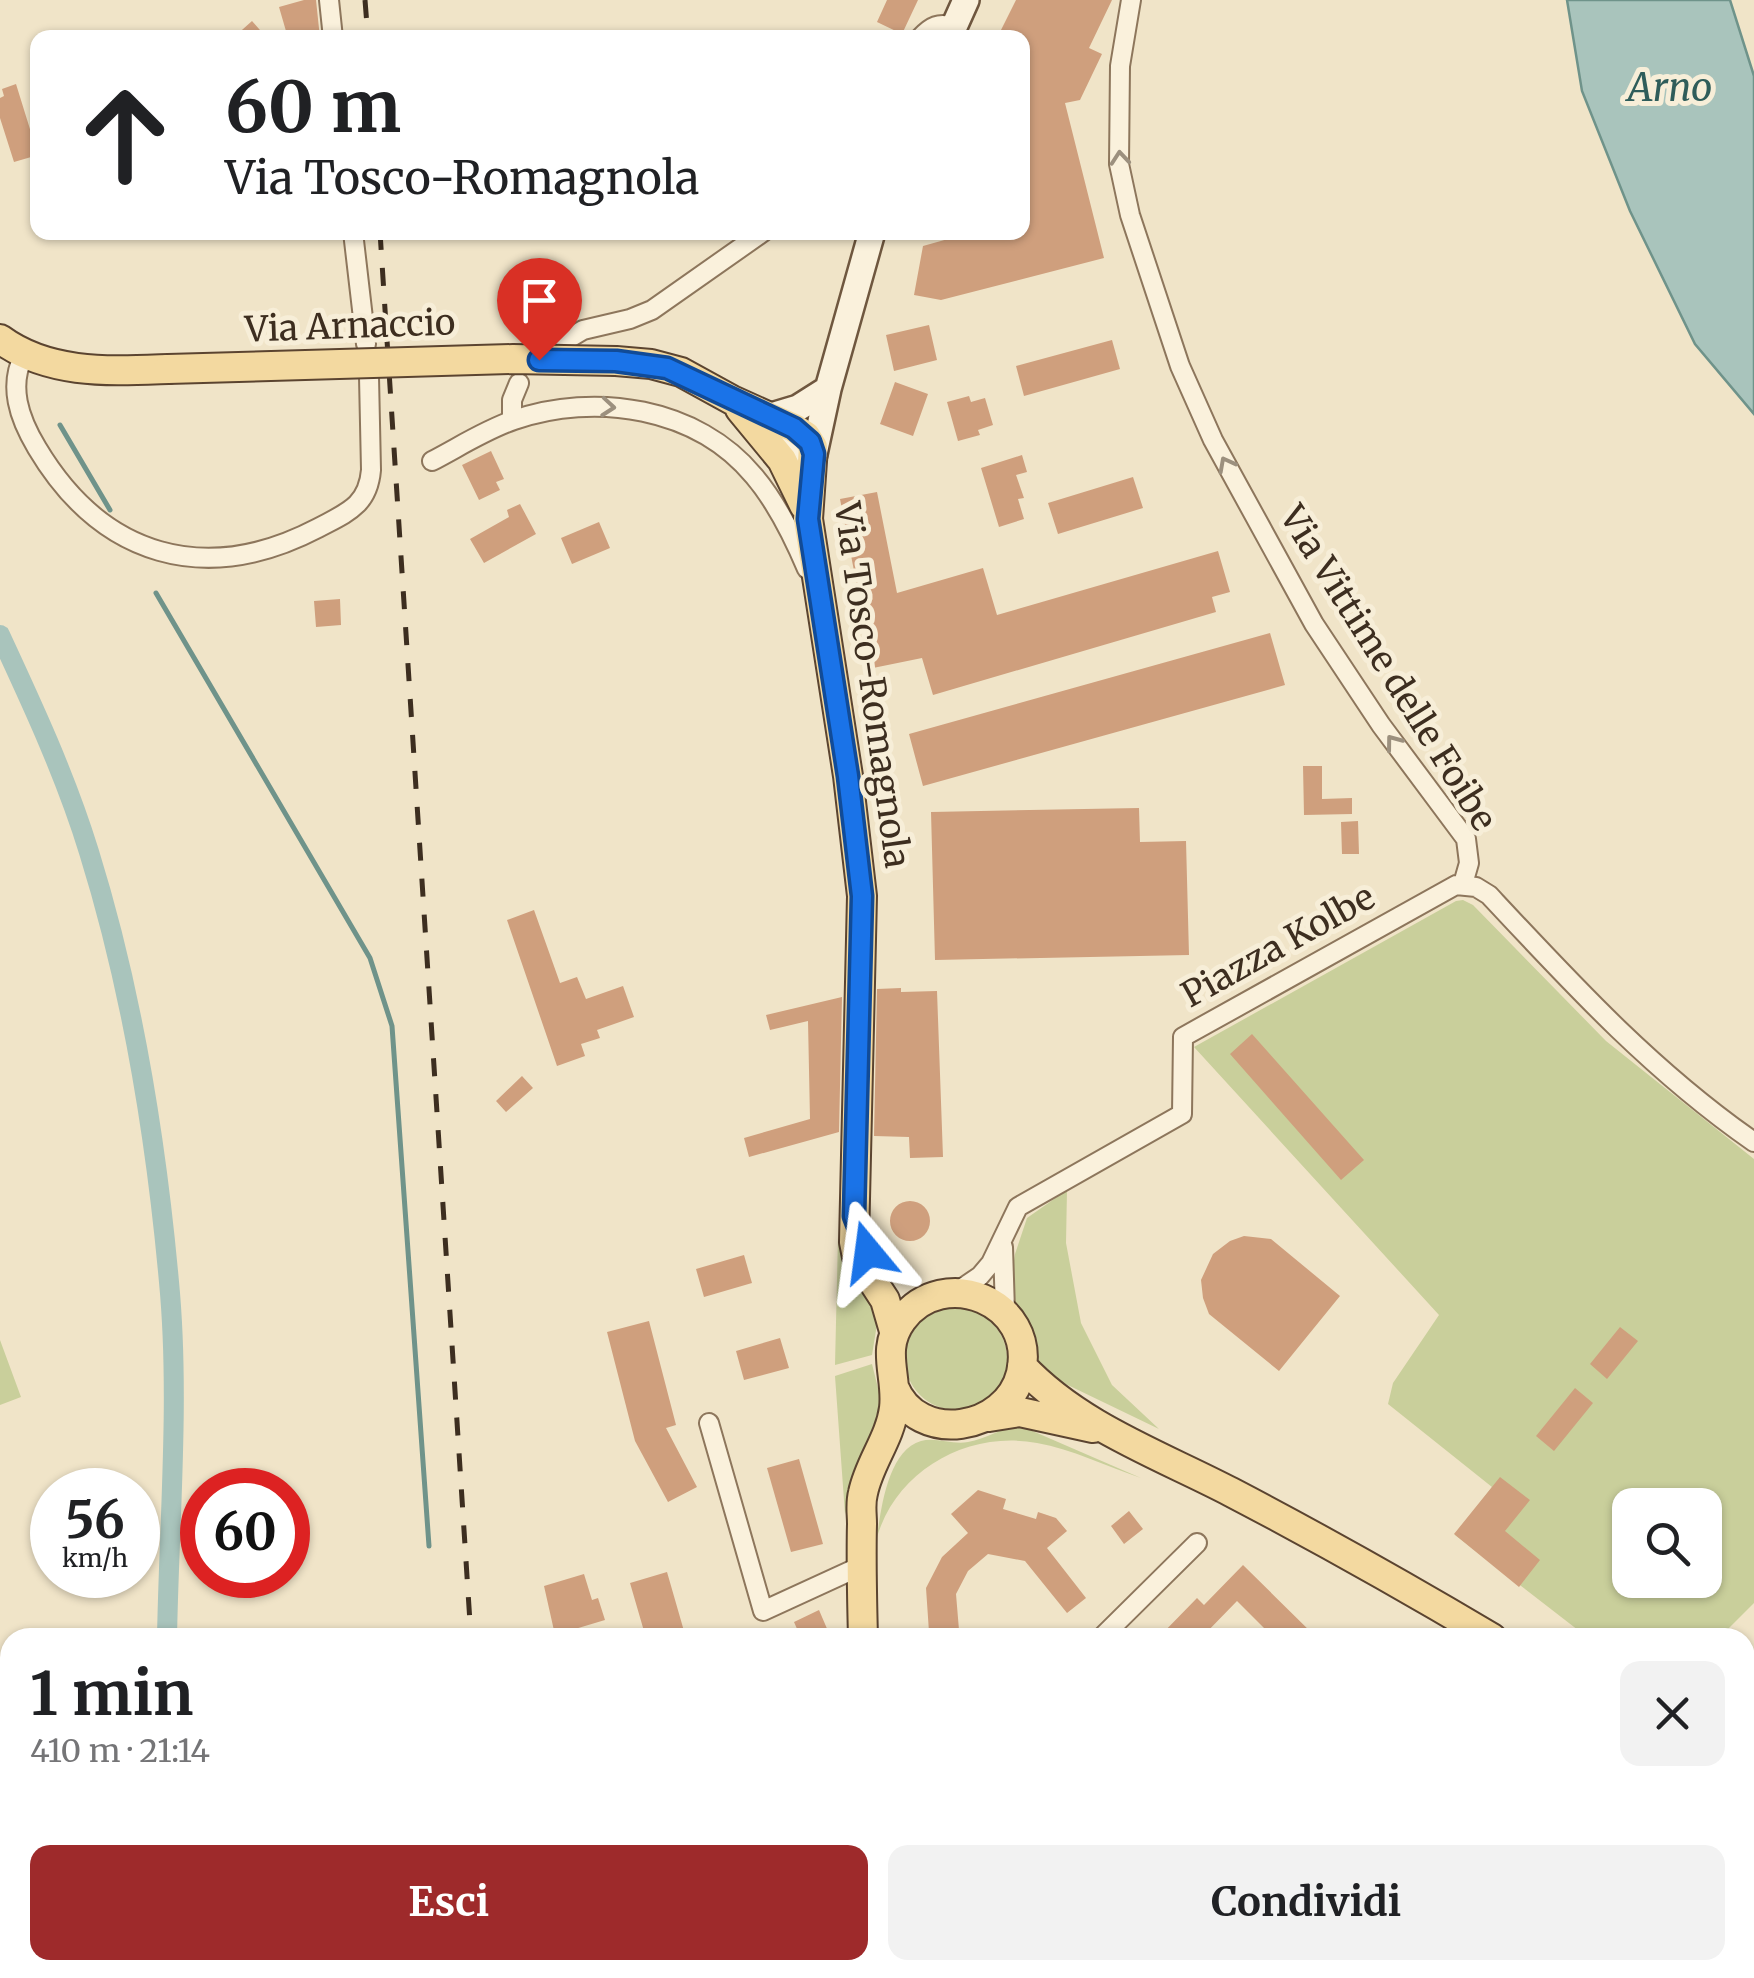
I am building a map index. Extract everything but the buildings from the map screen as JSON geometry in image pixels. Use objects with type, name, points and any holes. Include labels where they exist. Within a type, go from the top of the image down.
[{"type":"main road","points":[[952,30],[966,0]]},
{"type":"main road","name":"Via Tosco-Romagnola","points":[[854,1216],[860,880],[808,519],[814,454],[828,389],[870,240]]},
{"type":"main road","name":"Via Arnaccio","points":[[0,339],[24,354],[82,369],[513,359],[616,361],[667,368],[732,400],[763,422],[806,436],[814,454]]},
{"type":"main road","points":[[763,422],[798,408],[828,389]]},
{"type":"main road","name":"Via Arnaccio","points":[[763,422],[789,470],[808,519]]},
{"type":"main road","points":[[854,1216],[868,1252],[881,1272],[898,1287],[940,1296],[981,1296],[1005,1311],[1019,1339],[1022,1366],[1007,1401],[987,1417]]},
{"type":"main road","points":[[854,1216],[857,1256],[885,1300],[894,1332]]},
{"type":"main road","points":[[864,1628],[861,1498],[892,1420],[894,1387],[889,1356],[894,1332],[904,1317],[940,1296]]},
{"type":"main road","points":[[1022,1366],[1044,1387],[1105,1430],[1279,1517],[1474,1628]]},
{"type":"main road","points":[[894,1387],[910,1409],[940,1423]]},
{"type":"main road","points":[[862,1524],[872,1491],[894,1446],[915,1430],[1020,1412],[1105,1430]]},
{"type":"street","points":[[329,0],[332,30]]},
{"type":"street","name":"Via Vittime delle Foibe","points":[[1131,0],[1120,66],[1119,164],[1130,215],[1180,366],[1213,440],[1314,624],[1381,726],[1466,838],[1469,863],[1462,884],[1489,895],[1575,988],[1651,1061],[1754,1142]]},
{"type":"street","points":[[354,240],[366,344]]},
{"type":"street","points":[[546,352],[583,330],[652,310],[752,240]]},
{"type":"street","points":[[24,354],[17,369],[15,390],[33,442],[56,480],[84,510],[130,538],[177,555],[228,559],[282,545],[363,500],[370,486],[369,376]]},
{"type":"street","points":[[512,420],[512,400],[518,382]]},
{"type":"street","points":[[432,461],[512,420],[551,410],[616,407],[673,419],[708,436],[740,460],[765,490],[788,528],[817,592]]},
{"type":"street","name":"Piazza Kolbe","points":[[940,1296],[980,1276],[1003,1242],[1018,1207],[1182,1114],[1182,1036],[1440,891],[1462,884]]},
{"type":"street","points":[[1003,1242],[1005,1311]]},
{"type":"street","points":[[709,1423],[763,1611],[861,1566]]},
{"type":"street","points":[[1112,1628],[1196,1543]]},
{"type":"green space","points":[[1463,900],[1473,905],[1606,1041],[1754,1159],[1754,1603],[1729,1628],[1575,1628],[1455,1535],[1492,1487],[1388,1404],[1393,1383],[1439,1315],[1194,1047]]},
{"type":"green space","points":[[1067,1190],[1066,1243],[1081,1323],[1112,1385],[1159,1429],[1039,1368],[1009,1292],[1015,1254],[1027,1218]]},
{"type":"green space","points":[[838,1237],[847,1273],[872,1303],[878,1318],[872,1355],[835,1365]]},
{"type":"green space","points":[[956,1308],[975,1312],[992,1323],[1003,1340],[1007,1359],[1003,1378],[992,1395],[975,1406],[956,1410],[937,1406],[920,1395],[909,1378],[905,1359],[909,1340],[920,1323],[937,1312]]},
{"type":"green space","points":[[0,1340],[21,1397],[0,1405]]},
{"type":"green space","points":[[872,1364],[883,1408],[845,1514],[835,1376]]},
{"type":"green space","points":[[1021,1426],[1141,1478],[1037,1443],[986,1443],[961,1449],[918,1474],[887,1513],[877,1537],[888,1482],[910,1447],[927,1440],[968,1442]]},
{"type":"water","name":"Arno","points":[[1567,0],[1730,0],[1754,76],[1754,414],[1695,344],[1630,211],[1582,91]]},
{"type":"waterway","points":[[60,425],[110,510]]},
{"type":"waterway","points":[[156,593],[370,958],[392,1026],[429,1546]]},
{"type":"waterway","points":[[0,635],[37,715],[89,852],[118,957],[149,1119],[172,1326],[174,1415],[167,1628]]},
{"type":"railway","points":[[365,0],[367,30]]},
{"type":"railway","points":[[381,240],[470,1628]]},
{"type":"route","points":[[539,360],[616,361],[680,372],[794,428],[813,447],[808,519],[848,776],[862,896],[854,1216],[868,1252]]}]
